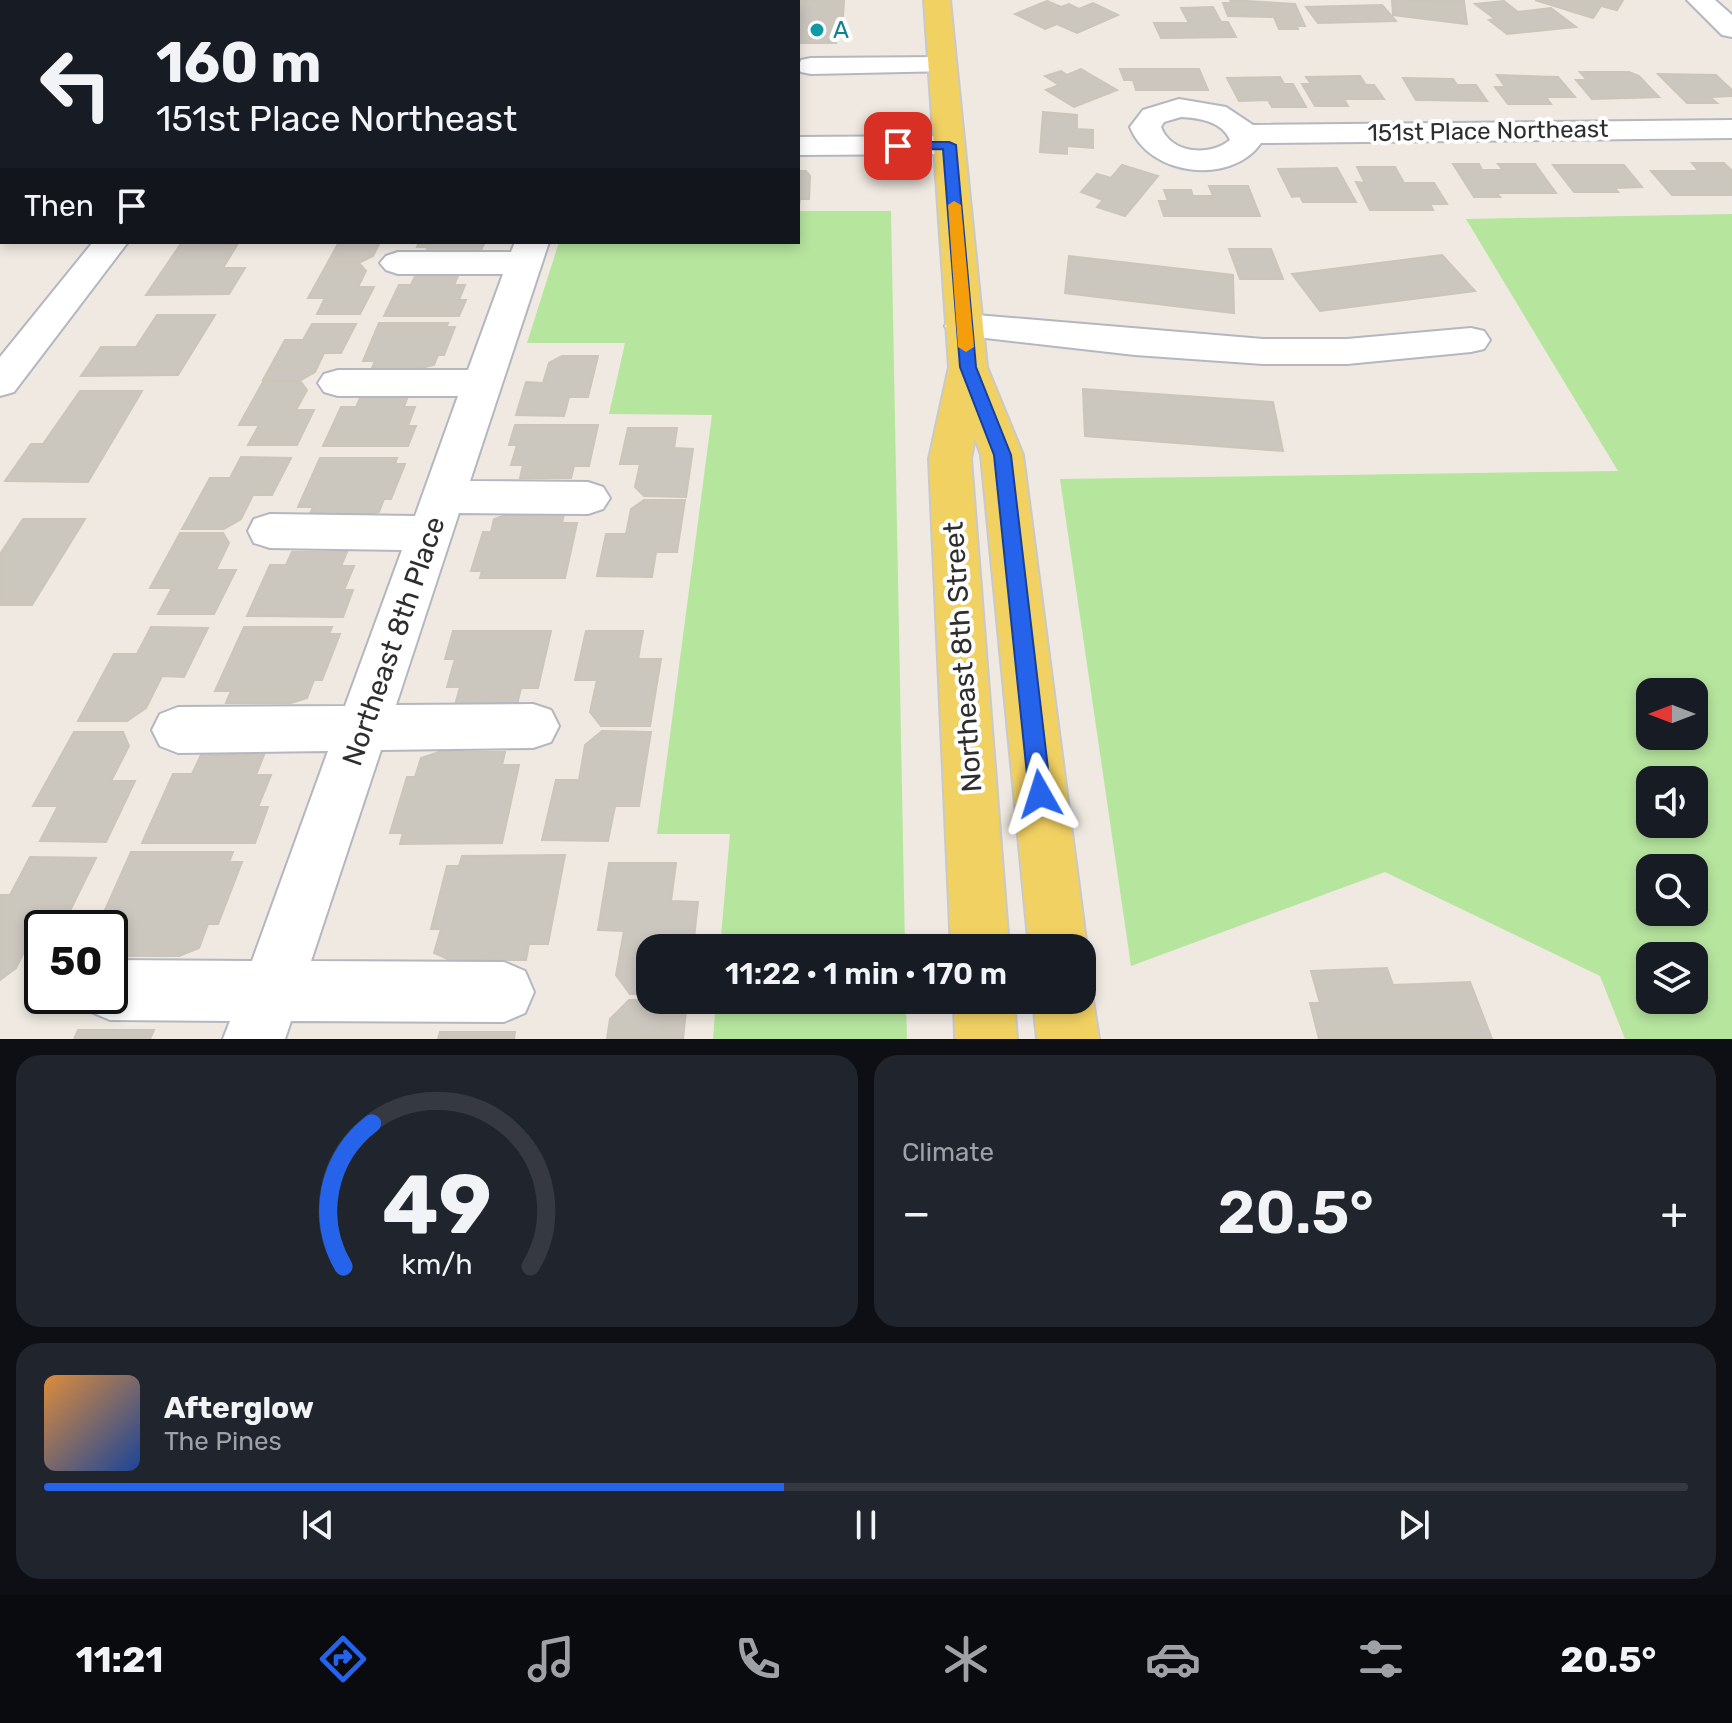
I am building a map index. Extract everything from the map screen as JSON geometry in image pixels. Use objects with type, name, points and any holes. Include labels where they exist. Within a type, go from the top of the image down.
[{"type":"main road","name":"Northeast 8th Street","points":[[937,0],[966,347],[950,459],[979,934]]},
{"type":"main road","name":"Northeast 8th Street","points":[[966,347],[1002,455],[1056,934]]},
{"type":"main road","points":[[985,1014],[986,1039]]},
{"type":"main road","points":[[1065,1014],[1068,1039]]},
{"type":"street","points":[[1700,0],[1732,29]]},
{"type":"street","points":[[811,66],[942,65]]},
{"type":"street","name":"151st Place Northeast","points":[[1245,134],[1732,129]]},
{"type":"street","points":[[800,146],[949,145]]},
{"type":"street","points":[[0,383],[109,244]]},
{"type":"street","points":[[398,263],[528,253]]},
{"type":"street","name":"Northeast 8th Place","points":[[262,1015],[528,253]]},
{"type":"street","points":[[966,347],[1226,349],[1305,353],[1362,351],[1471,340]]},
{"type":"street","points":[[338,383],[483,383]]},
{"type":"street","points":[[270,531],[588,498]]},
{"type":"street","points":[[178,730],[533,726]]},
{"type":"street","points":[[128,993],[262,1015],[504,992]]},
{"type":"green space","points":[[800,211],[891,211],[905,934],[721,934],[730,834],[657,834],[712,415],[609,414],[625,343],[527,343],[558,244],[800,244]]},
{"type":"green space","points":[[1732,214],[1732,1039],[1625,1039],[1600,976],[1385,872],[1131,966],[1060,479],[1618,471],[1466,219]]},
{"type":"green space","points":[[715,1014],[906,1014],[907,1039],[713,1039]]},
{"type":"building","name":"A","points":[[800,0],[844,0],[843,16],[837,16],[836,43],[800,43]]},
{"type":"building","points":[[1230,0],[1295,4],[1305,26],[1279,29],[1274,17],[1228,16],[1223,3],[1231,3]]},
{"type":"building","points":[[1392,0],[1464,1],[1467,24],[1393,15]]},
{"type":"building","points":[[1535,0],[1623,0],[1617,10],[1601,6],[1593,18]]},
{"type":"building","points":[[1047,1],[1061,7],[1069,4],[1079,9],[1093,3],[1118,15],[1077,33],[1057,24],[1045,29],[1015,14]]},
{"type":"building","points":[[1504,1],[1518,12],[1551,8],[1576,27],[1507,34],[1489,20],[1495,19],[1475,4]]},
{"type":"building","points":[[1382,5],[1396,21],[1318,23],[1306,7]]},
{"type":"building","points":[[1213,7],[1221,22],[1228,22],[1236,37],[1161,38],[1154,23],[1189,23],[1181,8]]},
{"type":"building","points":[[1081,69],[1117,90],[1074,107],[1046,90],[1059,85],[1045,76],[1061,71],[1067,75]]},
{"type":"building","points":[[1120,69],[1199,69],[1208,90],[1136,90],[1133,80],[1124,80]]},
{"type":"building","points":[[1580,72],[1629,72],[1639,76],[1659,97],[1592,99],[1576,80],[1587,80]]},
{"type":"building","points":[[1658,74],[1716,75],[1732,90],[1732,96],[1710,97],[1717,103],[1687,103]]},
{"type":"building","points":[[1497,75],[1558,77],[1575,97],[1546,97],[1551,104],[1508,104],[1495,87],[1505,87]]},
{"type":"building","points":[[1360,76],[1366,85],[1374,85],[1384,99],[1344,99],[1348,106],[1315,106],[1302,84],[1311,84],[1306,77]]},
{"type":"building","points":[[1280,77],[1284,84],[1293,84],[1306,107],[1272,107],[1268,100],[1239,101],[1227,78]]},
{"type":"building","points":[[1403,78],[1453,79],[1457,85],[1476,85],[1487,101],[1416,100]]},
{"type":"building","points":[[1043,112],[1077,115],[1077,129],[1093,130],[1093,148],[1067,146],[1067,154],[1040,152]]},
{"type":"building","points":[[1692,163],[1724,163],[1732,171],[1732,195],[1672,195],[1651,171],[1699,171]]},
{"type":"building","points":[[1453,164],[1479,164],[1482,170],[1503,170],[1498,164],[1535,164],[1556,193],[1497,193],[1500,197],[1474,197]]},
{"type":"building","points":[[1122,165],[1158,176],[1125,216],[1097,207],[1103,200],[1081,192],[1097,174],[1111,178]]},
{"type":"building","points":[[1553,165],[1624,165],[1642,187],[1615,188],[1618,192],[1574,192]]},
{"type":"building","points":[[1357,167],[1395,167],[1404,183],[1434,183],[1447,204],[1430,204],[1433,210],[1370,210],[1356,182],[1365,183]]},
{"type":"building","points":[[1337,168],[1356,202],[1303,202],[1300,196],[1292,197],[1278,169]]},
{"type":"building","points":[[800,171],[806,171],[810,176],[809,199],[800,199]]},
{"type":"building","points":[[1209,186],[1248,186],[1260,216],[1164,216],[1159,201],[1168,201],[1164,190],[1191,190],[1193,196],[1213,196]]},
{"type":"building","points":[[181,244],[237,245],[223,268],[245,268],[229,294],[146,295]]},
{"type":"building","points":[[338,244],[379,244],[373,256],[361,262],[328,262]]},
{"type":"building","points":[[418,244],[484,244],[481,250],[470,253],[425,253],[428,247],[417,247]]},
{"type":"building","points":[[1229,249],[1271,249],[1283,279],[1240,279]]},
{"type":"building","points":[[1442,255],[1475,291],[1320,311],[1292,274]]},
{"type":"building","points":[[1069,256],[1233,275],[1234,313],[1065,293]]},
{"type":"building","points":[[327,264],[360,264],[366,271],[358,287],[374,287],[360,314],[317,314],[325,298],[308,298]]},
{"type":"building","points":[[415,276],[458,276],[454,285],[465,285],[459,300],[466,300],[459,316],[384,316],[399,285],[411,285]]},
{"type":"building","points":[[157,315],[215,315],[178,375],[81,376],[101,347],[136,347]]},
{"type":"building","points":[[379,323],[448,323],[446,327],[455,327],[444,355],[438,355],[434,365],[372,368],[375,361],[363,361]]},
{"type":"building","points":[[312,324],[356,324],[341,353],[324,353],[315,372],[301,380],[263,380],[285,340],[303,340]]},
{"type":"building","points":[[562,356],[598,356],[588,397],[569,397],[564,416],[516,415],[526,382],[543,383],[549,363]]},
{"type":"building","points":[[263,382],[301,382],[307,390],[296,410],[314,410],[297,445],[248,445],[259,425],[239,425]]},
{"type":"building","points":[[1083,389],[1273,402],[1283,451],[1085,436]]},
{"type":"building","points":[[80,391],[142,391],[88,482],[5,481],[31,444],[43,444]]},
{"type":"building","points":[[361,396],[408,396],[404,407],[415,407],[408,426],[416,426],[408,446],[323,446],[341,407],[356,407]]},
{"type":"building","points":[[515,425],[598,425],[589,466],[574,466],[571,478],[520,478],[523,465],[511,465],[517,445],[509,445]]},
{"type":"building","points":[[628,428],[677,428],[674,448],[693,449],[686,497],[644,496],[635,487],[640,464],[620,464]]},
{"type":"building","points":[[241,457],[291,458],[272,495],[253,495],[241,519],[224,529],[182,529],[210,478],[230,478]]},
{"type":"building","points":[[320,458],[397,458],[395,464],[405,464],[391,499],[384,499],[379,512],[365,516],[309,516],[313,507],[298,507]]},
{"type":"building","points":[[644,500],[685,500],[677,552],[656,552],[652,577],[597,576],[606,534],[626,534],[631,509]]},
{"type":"building","points":[[509,514],[564,514],[562,523],[577,523],[565,578],[480,578],[482,571],[471,571],[483,532],[491,532],[494,519]]},
{"type":"building","points":[[23,519],[85,519],[32,605],[0,605],[0,554]]},
{"type":"building","points":[[180,533],[223,533],[229,543],[216,570],[236,570],[214,614],[158,614],[172,588],[150,588]]},
{"type":"building","points":[[292,552],[347,552],[341,566],[354,566],[344,590],[353,590],[343,617],[247,616],[270,565],[286,565]]},
{"type":"building","points":[[151,627],[208,628],[184,677],[162,676],[146,708],[127,721],[78,721],[114,654],[137,654]]},
{"type":"building","points":[[244,627],[332,627],[329,634],[340,634],[322,680],[314,680],[307,698],[291,703],[226,703],[231,691],[215,691]]},
{"type":"building","points":[[453,631],[551,631],[538,688],[521,688],[517,705],[455,705],[460,687],[447,687],[455,659],[445,659]]},
{"type":"building","points":[[586,631],[643,631],[638,659],[661,659],[650,726],[601,726],[590,712],[597,680],[575,680]]},
{"type":"building","points":[[602,731],[651,732],[639,806],[615,806],[608,841],[542,840],[556,780],[579,780],[585,745]]},
{"type":"building","points":[[74,732],[123,732],[129,746],[111,781],[135,781],[106,842],[40,841],[58,806],[33,806]]},
{"type":"building","points":[[439,752],[505,752],[502,765],[519,765],[502,843],[400,844],[403,833],[390,833],[407,777],[415,777],[421,758]]},
{"type":"building","points":[[201,755],[264,755],[256,775],[271,775],[258,807],[268,807],[255,843],[142,843],[173,774],[192,774]]},
{"type":"building","points":[[131,852],[233,852],[229,862],[242,862],[218,924],[208,924],[199,948],[179,956],[128,956],[128,910],[105,910]]},
{"type":"building","points":[[565,855],[548,944],[529,944],[526,960],[450,960],[434,953],[441,929],[431,929],[447,866],[459,866],[462,856]]},
{"type":"building","points":[[30,857],[96,858],[70,910],[24,910],[24,952],[16,968],[0,980],[0,895],[10,895]]},
{"type":"building","points":[[609,863],[676,863],[671,901],[698,902],[695,934],[636,934],[636,994],[630,994],[616,975],[624,931],[598,930]]},
{"type":"building","points":[[1387,968],[1393,985],[1470,982],[1492,1039],[1319,1039],[1310,1003],[1320,1003],[1311,971]]},
{"type":"building","points":[[629,1000],[636,1000],[636,1014],[686,1014],[683,1039],[607,1039],[610,1019]]},
{"type":"building","points":[[78,1030],[154,1030],[150,1039],[74,1039]]},
{"type":"building","points":[[440,1032],[515,1032],[514,1039],[438,1039]]},
{"type":"slow traffic","points":[[954,205],[966,347]]},
{"type":"place","name":"A","points":[[817,30]]},
{"type":"route","points":[[898,146],[949,145],[968,367],[1002,455],[1040,794]]}]
